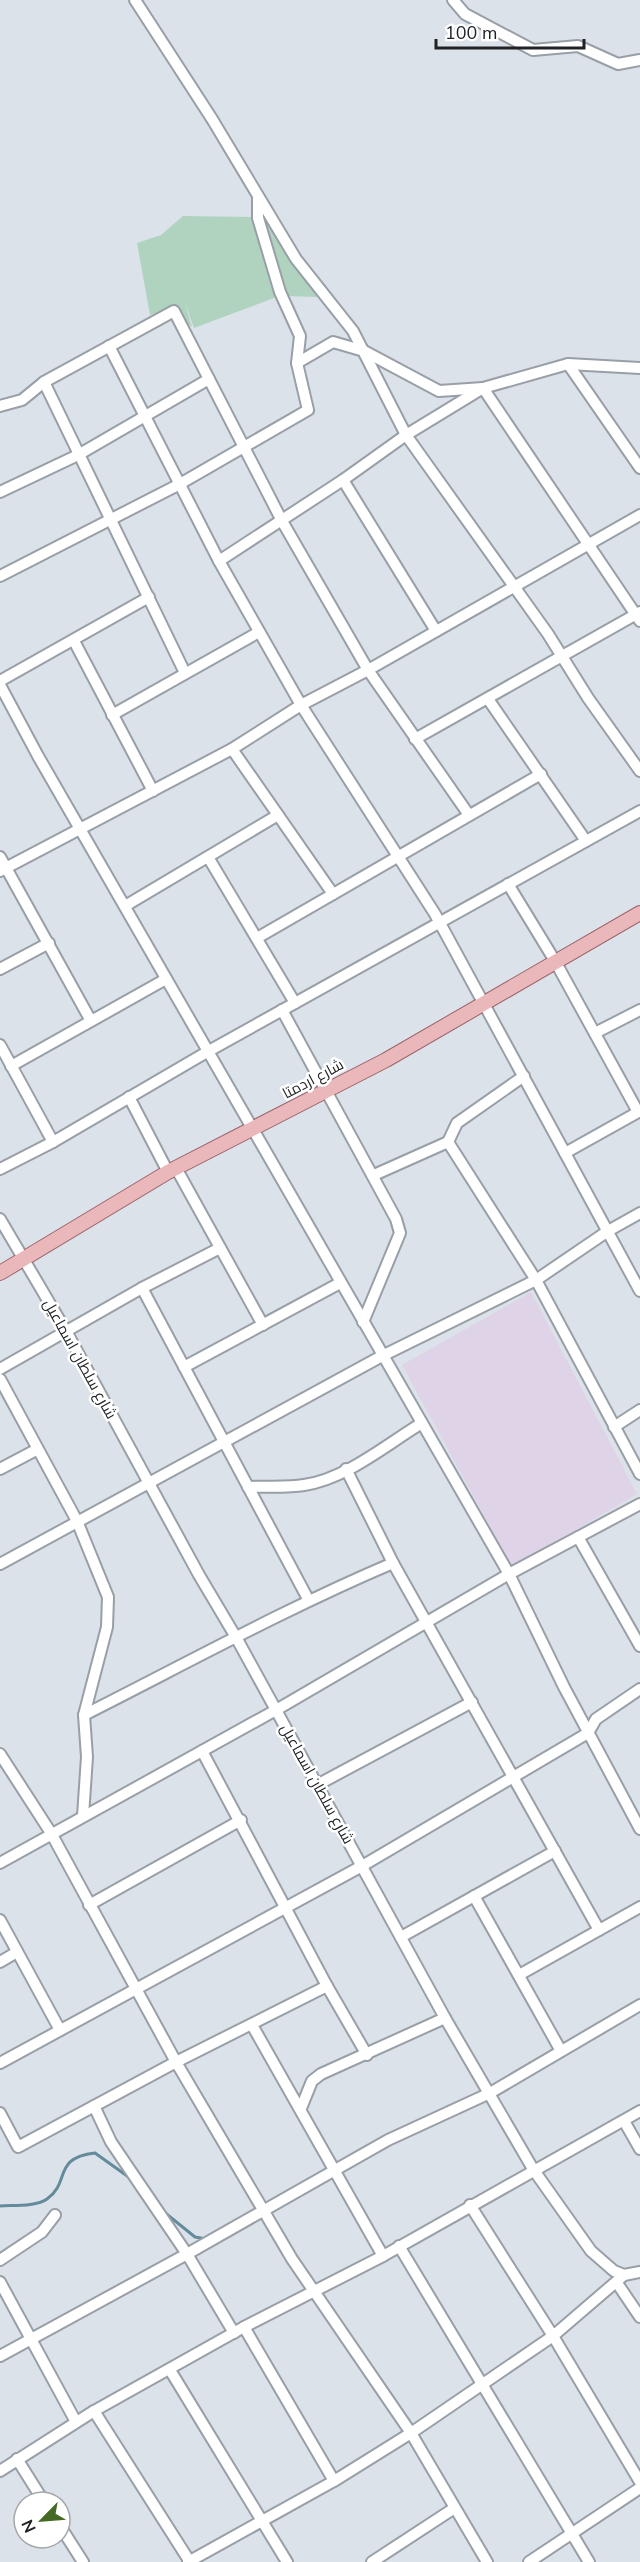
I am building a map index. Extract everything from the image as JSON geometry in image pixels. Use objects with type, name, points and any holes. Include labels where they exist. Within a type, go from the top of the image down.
[{"type":"main road","name":"شارع اردمتا","points":[[0,1273],[172,1170],[327,1091],[484,1004],[640,913]]},
{"type":"street","points":[[135,0],[296,259],[353,331],[406,435],[640,771]]},
{"type":"street","points":[[453,0],[465,14],[533,50],[578,46],[618,64],[640,60]]},
{"type":"street","points":[[0,576],[178,485],[308,410],[297,363],[300,336],[280,292],[258,218],[258,195]]},
{"type":"street","points":[[0,406],[22,400],[44,382],[174,311],[282,521],[368,670],[469,815]]},
{"type":"street","points":[[297,363],[333,342],[364,351],[439,391],[483,388],[568,364],[640,368]]},
{"type":"street","points":[[109,346],[178,485],[219,561],[301,705],[399,855],[440,923],[640,1291]]},
{"type":"street","points":[[568,364],[640,468]]},
{"type":"street","points":[[0,492],[78,455],[208,379]]},
{"type":"street","points":[[44,382],[185,673]]},
{"type":"street","points":[[219,561],[344,480],[406,435],[483,388]]},
{"type":"street","points":[[415,740],[562,656],[639,616],[483,388]]},
{"type":"street","points":[[344,480],[436,631]]},
{"type":"street","points":[[3,869],[232,749],[301,705],[368,670],[640,515]]},
{"type":"street","points":[[149,597],[0,683],[207,1052],[509,1574],[588,1733],[640,1829]]},
{"type":"street","points":[[112,714],[259,632]]},
{"type":"street","points":[[74,641],[153,791]]},
{"type":"street","points":[[488,699],[586,841]]},
{"type":"street","points":[[232,749],[333,894]]},
{"type":"street","points":[[257,938],[541,774]]},
{"type":"street","points":[[0,1169],[53,1142],[207,1052],[640,811]]},
{"type":"street","points":[[125,906],[278,815]]},
{"type":"street","points":[[208,856],[295,1003]]},
{"type":"street","points":[[0,857],[3,869],[49,943],[91,1021]]},
{"type":"street","points":[[508,884],[555,961],[639,1111],[565,1153]]},
{"type":"street","points":[[0,969],[49,943]]},
{"type":"street","points":[[11,1066],[166,979]]},
{"type":"street","points":[[282,1010],[374,1175],[396,1219],[400,1233],[363,1322]]},
{"type":"street","points":[[595,1033],[640,1010]]},
{"type":"street","points":[[0,1045],[53,1142]]},
{"type":"street","points":[[374,1175],[448,1142],[457,1123],[524,1076]]},
{"type":"street","points":[[129,1097],[220,1248],[263,1325]]},
{"type":"street","points":[[448,1142],[536,1280],[640,1474]]},
{"type":"street","points":[[0,1564],[382,1356],[536,1280],[608,1231],[640,1213]]},
{"type":"street","name":"شارع سلطان اسماعيل","points":[[0,1219],[66,1331],[445,2019],[533,2169],[591,2251],[621,2279]]},
{"type":"street","points":[[0,1369],[142,1288],[220,1248]]},
{"type":"street","points":[[184,1367],[340,1283]]},
{"type":"street","points":[[142,1288],[308,1599]]},
{"type":"street","points":[[0,1379],[36,1450],[77,1521],[108,1597],[109,1612],[84,1714],[87,1757],[83,1816]]},
{"type":"street","points":[[614,1427],[640,1410]]},
{"type":"street","points":[[248,1487],[304,1485],[346,1469],[422,1423]]},
{"type":"street","points":[[0,1469],[36,1450]]},
{"type":"street","points":[[346,1469],[393,1563],[599,1930]]},
{"type":"street","points":[[0,1863],[276,1710],[509,1574],[640,1504]]},
{"type":"street","points":[[578,1537],[640,1646]]},
{"type":"street","points":[[84,1714],[237,1639],[308,1599],[393,1563]]},
{"type":"street","points":[[0,2063],[135,1987],[362,1866],[588,1733],[596,1719],[640,1689]]},
{"type":"street","points":[[317,1785],[472,1702]]},
{"type":"street","points":[[202,1751],[241,1820],[327,1986],[367,2055]]},
{"type":"street","points":[[2,1760],[51,1833],[176,2062],[292,2259],[411,2433],[453,2509],[487,2562]]},
{"type":"street","points":[[89,1905],[241,1820]]},
{"type":"street","points":[[401,1937],[555,1851]]},
{"type":"street","points":[[474,1896],[561,2051]]},
{"type":"street","points":[[519,1975],[640,1907]]},
{"type":"street","points":[[0,1920],[60,2030]]},
{"type":"street","points":[[0,1962],[17,1952]]},
{"type":"street","points":[[0,2113],[18,2147],[176,2062],[327,1986]]},
{"type":"street","points":[[0,2356],[265,2211],[388,2140],[490,2093],[639,2008]]},
{"type":"street","points":[[301,2108],[312,2081],[330,2070],[445,2019]]},
{"type":"street","points":[[252,2025],[383,2256]]},
{"type":"street","points":[[94,2106],[111,2142],[239,2330],[334,2481]]},
{"type":"street","points":[[0,2471],[94,2411],[239,2330],[383,2256],[533,2169],[640,2111]]},
{"type":"street","points":[[624,2121],[640,2149]]},
{"type":"street","points":[[470,2205],[553,2336],[640,2482]]},
{"type":"street","points":[[0,2260],[42,2232],[56,2215]]},
{"type":"street","points":[[399,2246],[589,2562]]},
{"type":"street","points":[[94,2411],[189,2562],[262,2523],[411,2433],[553,2336],[621,2279],[640,2272]]},
{"type":"street","points":[[621,2279],[640,2317]]},
{"type":"street","points":[[0,2282],[76,2422]]},
{"type":"street","points":[[170,2370],[287,2562]]},
{"type":"street","points":[[17,2459],[36,2490]]},
{"type":"street","points":[[529,2562],[640,2488]]},
{"type":"street","points":[[380,2560],[453,2509]]},
{"type":"street","points":[[72,2545],[83,2562]]},
{"type":"shaded area","points":[[531,1292],[637,1494],[512,1567],[402,1365]]},
{"type":"green space","points":[[183,216],[252,217],[279,296],[194,328],[184,300],[192,327],[169,309],[150,315],[137,243],[161,235]]},
{"type":"green space","points":[[264,216],[317,297],[284,296]]},
{"type":"waterway","points":[[0,2206],[42,2202],[59,2185],[67,2165],[82,2156],[95,2153],[130,2178]]},
{"type":"waterway","points":[[164,2212],[195,2237],[206,2239]]}]
